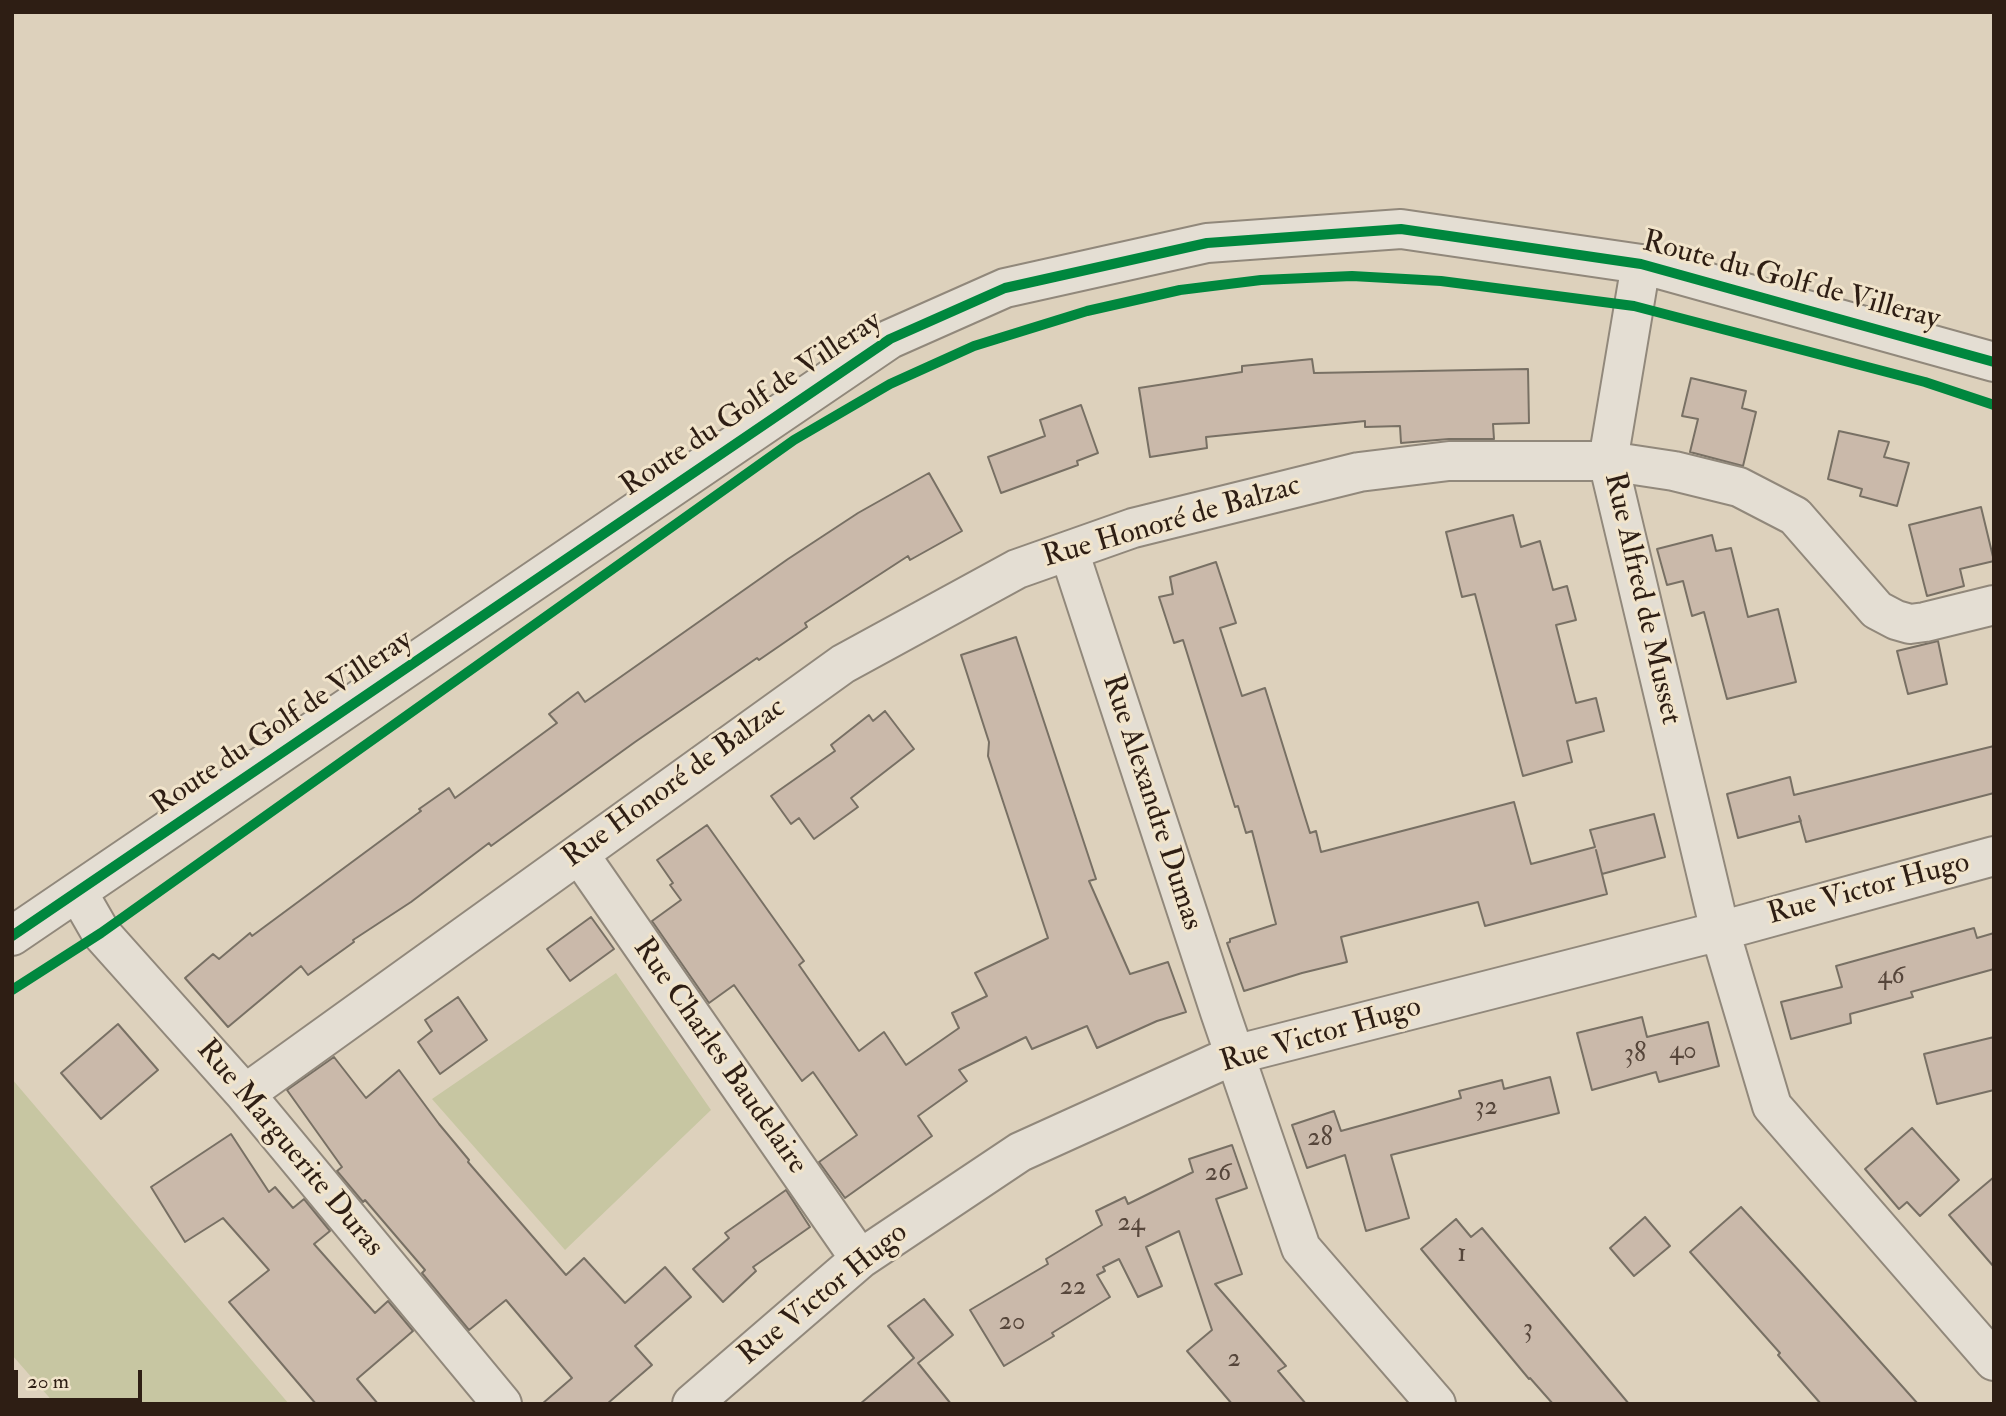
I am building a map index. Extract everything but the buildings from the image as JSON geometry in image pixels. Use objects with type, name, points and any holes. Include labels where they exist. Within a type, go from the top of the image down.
[{"type":"street","name":"Route du Golf de Villeray","points":[[12,936],[890,339],[1005,288],[1207,243],[1401,229],[1641,264],[1994,362]]},
{"type":"street","name":"Rue Alfred de Musset","points":[[1641,264],[1608,461],[1720,931],[1772,1106],[1994,1361]]},
{"type":"street","name":"Rue Honoré de Balzac","points":[[245,1094],[843,664],[1017,569],[1133,528],[1359,472],[1450,461],[1608,461],[1674,471],[1739,486],[1795,516],[1877,610],[1896,620],[1910,624],[1925,622],[1994,605]]},
{"type":"street","name":"Rue Alexandre Dumas","points":[[1069,551],[1234,1055],[1301,1248],[1436,1404]]},
{"type":"street","name":"Rue Charles Baudelaire","points":[[579,854],[860,1259]]},
{"type":"street","name":"Rue Victor Hugo","points":[[692,1404],[860,1259],[1020,1152],[1234,1055],[1720,931],[1994,856]]},
{"type":"street","name":"Rue Marguerite Duras","points":[[78,893],[100,933],[245,1094],[502,1404]]},
{"type":"green space","points":[[616,973],[711,1110],[565,1250],[432,1099]]},
{"type":"green space","points":[[12,1079],[289,1404],[55,1404],[12,1355]]},
{"type":"cycle path","points":[[12,936],[890,339],[1005,288],[1207,243],[1401,229],[1641,264],[1994,362]]},
{"type":"cycle path","points":[[12,990],[101,933],[794,440],[890,384],[974,346],[1087,311],[1180,290],[1261,280],[1352,276],[1441,281],[1634,306],[1925,382],[1994,405]]}]
